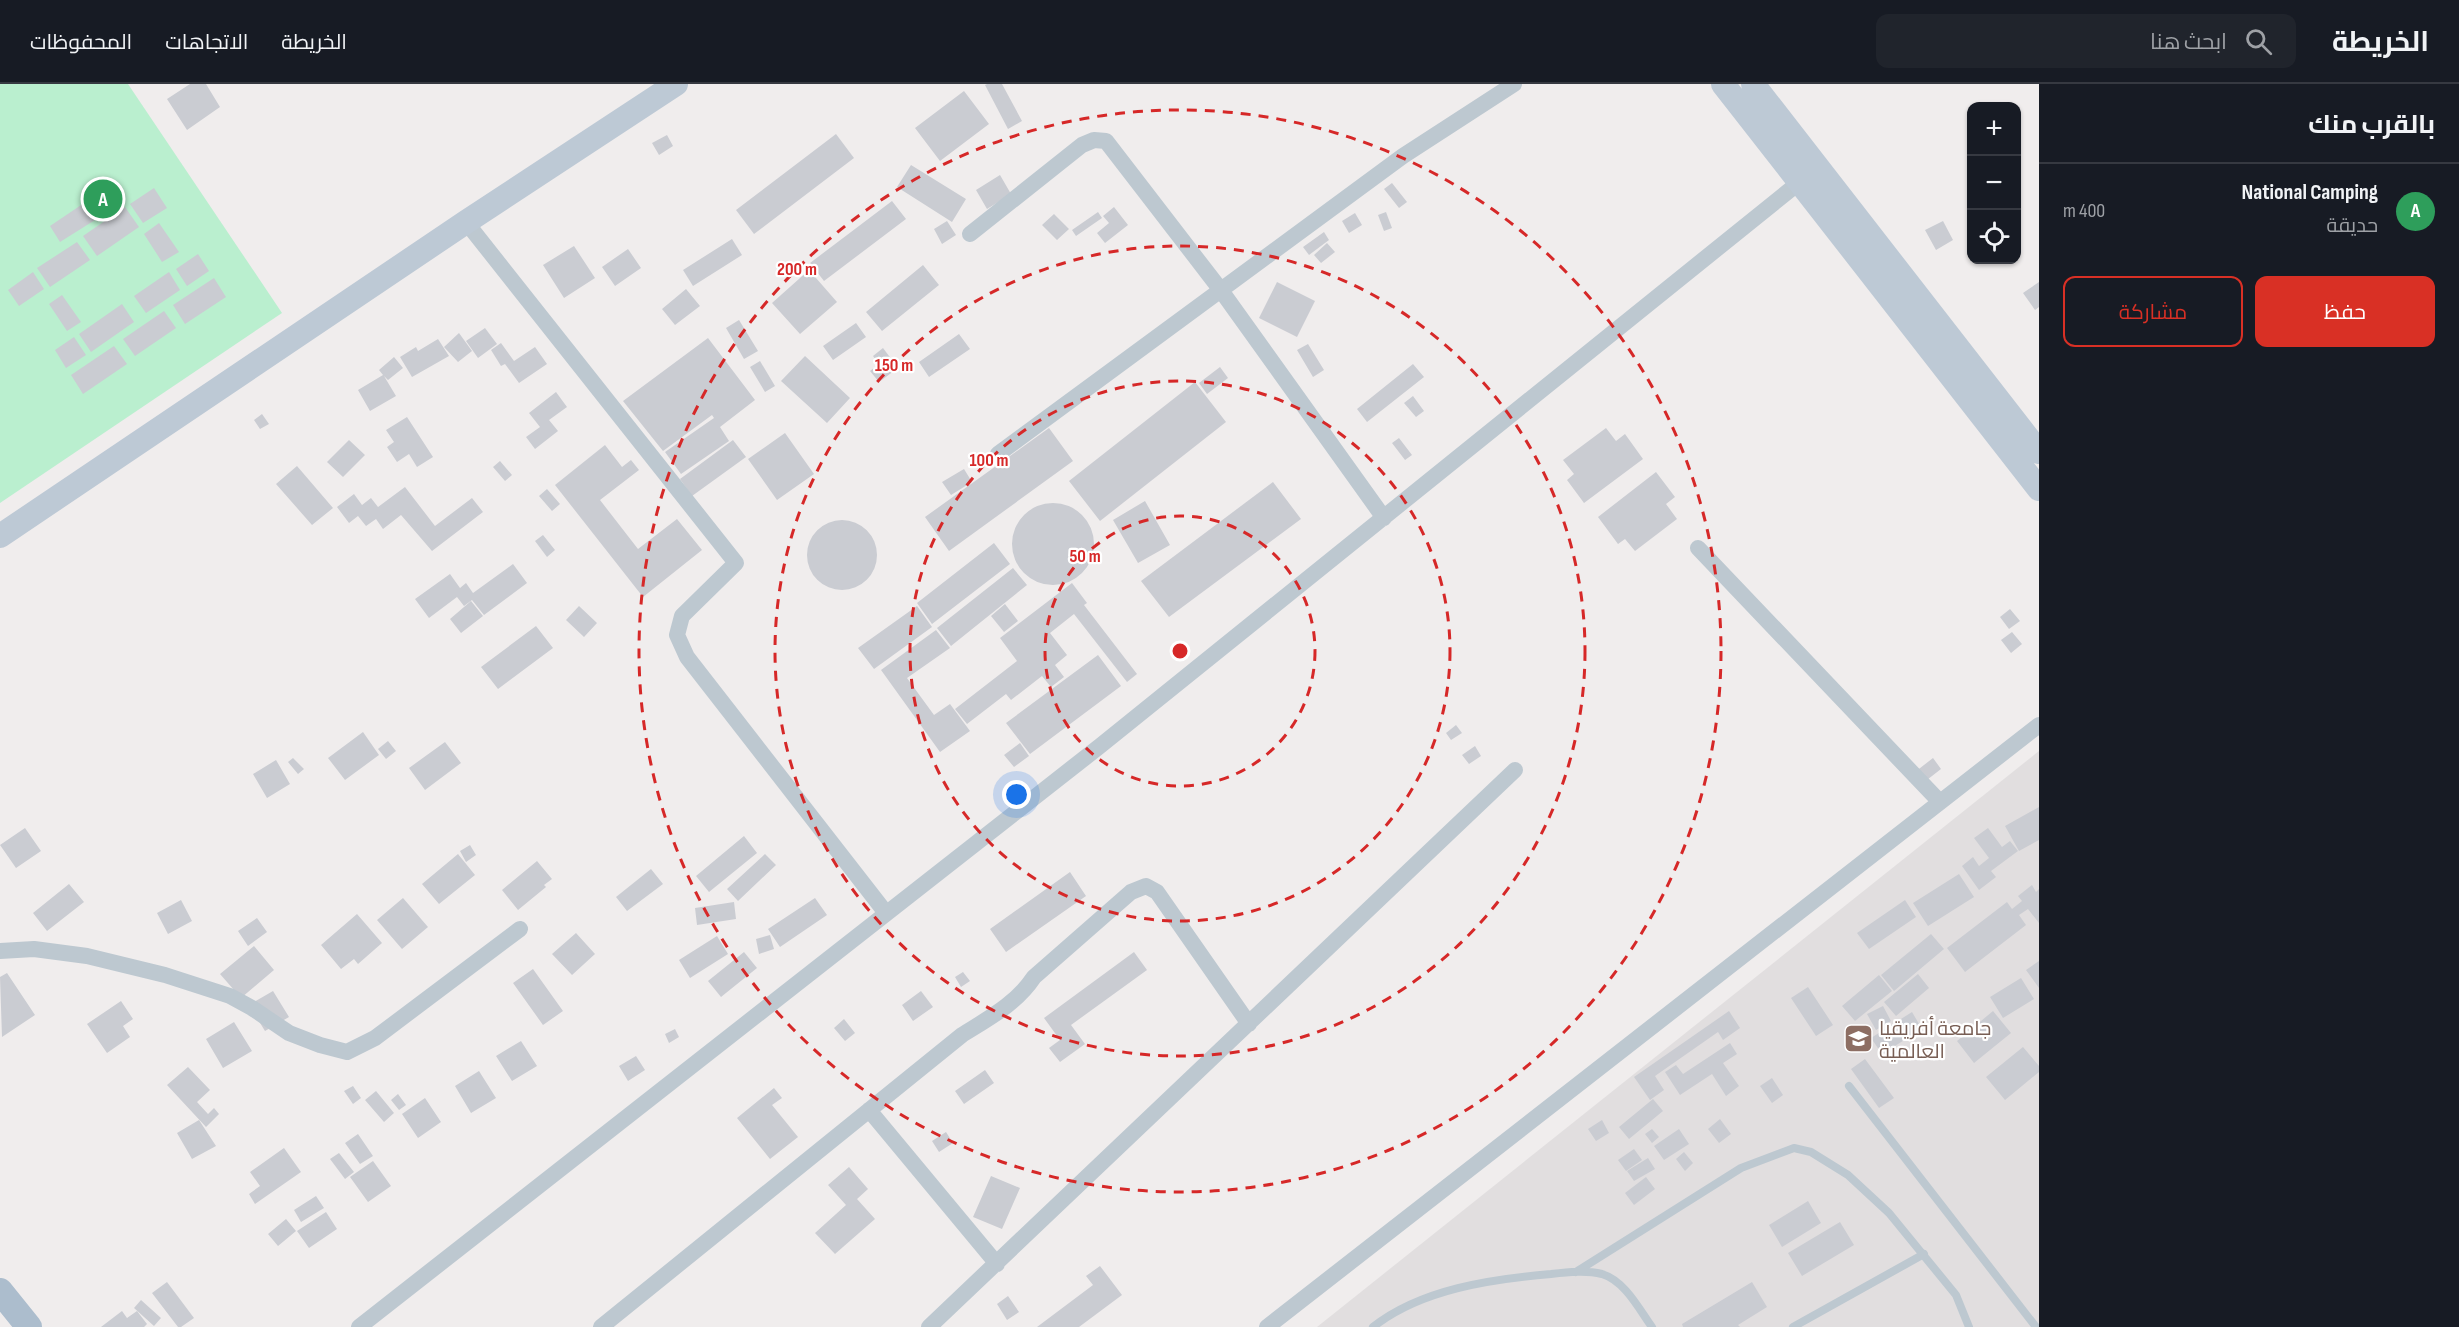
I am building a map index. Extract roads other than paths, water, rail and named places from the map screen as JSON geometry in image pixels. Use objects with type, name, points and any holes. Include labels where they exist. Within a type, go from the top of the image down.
[{"type":"main road","points":[[0,1291],[29,1327]]},
{"type":"street","points":[[0,536],[466,222],[676,84]]},
{"type":"street","points":[[998,454],[1403,156],[1514,84]]},
{"type":"street","points":[[1723,84],[1801,181],[2039,489]]},
{"type":"street","points":[[1753,84],[2039,452]]},
{"type":"street","points":[[970,234],[1082,145],[1095,140],[1106,141],[1220,289],[1384,518]]},
{"type":"street","points":[[359,1327],[1384,518],[1801,181]]},
{"type":"street","points":[[466,222],[736,563],[682,616],[677,635],[687,657],[886,913]]},
{"type":"street","points":[[1698,548],[1940,802]]},
{"type":"street","points":[[1267,1327],[2039,725]]},
{"type":"street","points":[[929,1327],[1515,770]]},
{"type":"street","points":[[601,1327],[962,1035],[1011,1005],[1034,977],[1131,892],[1146,886],[1157,892],[1249,1024]]},
{"type":"street","points":[[0,951],[34,949],[87,956],[165,975],[230,996],[289,1033],[347,1052],[375,1038],[520,929]]},
{"type":"street","points":[[869,1110],[997,1264]]},
{"type":"lane","points":[[1849,1086],[2036,1327]]},
{"type":"lane","points":[[1576,1272],[1740,1168],[1794,1148],[1810,1152],[1848,1175],[1888,1214],[1924,1254],[1956,1295],[1969,1327]]},
{"type":"lane","points":[[1793,1327],[1924,1254]]},
{"type":"lane","points":[[1373,1327],[1384,1318],[1431,1296],[1508,1277],[1576,1272],[1603,1275],[1626,1291],[1652,1327]]},
{"type":"place","name":"National Camping","points":[[103,199]]},
{"type":"place","name":"جامعة أفريقيا العالمية","points":[[1858,1039]]}]
